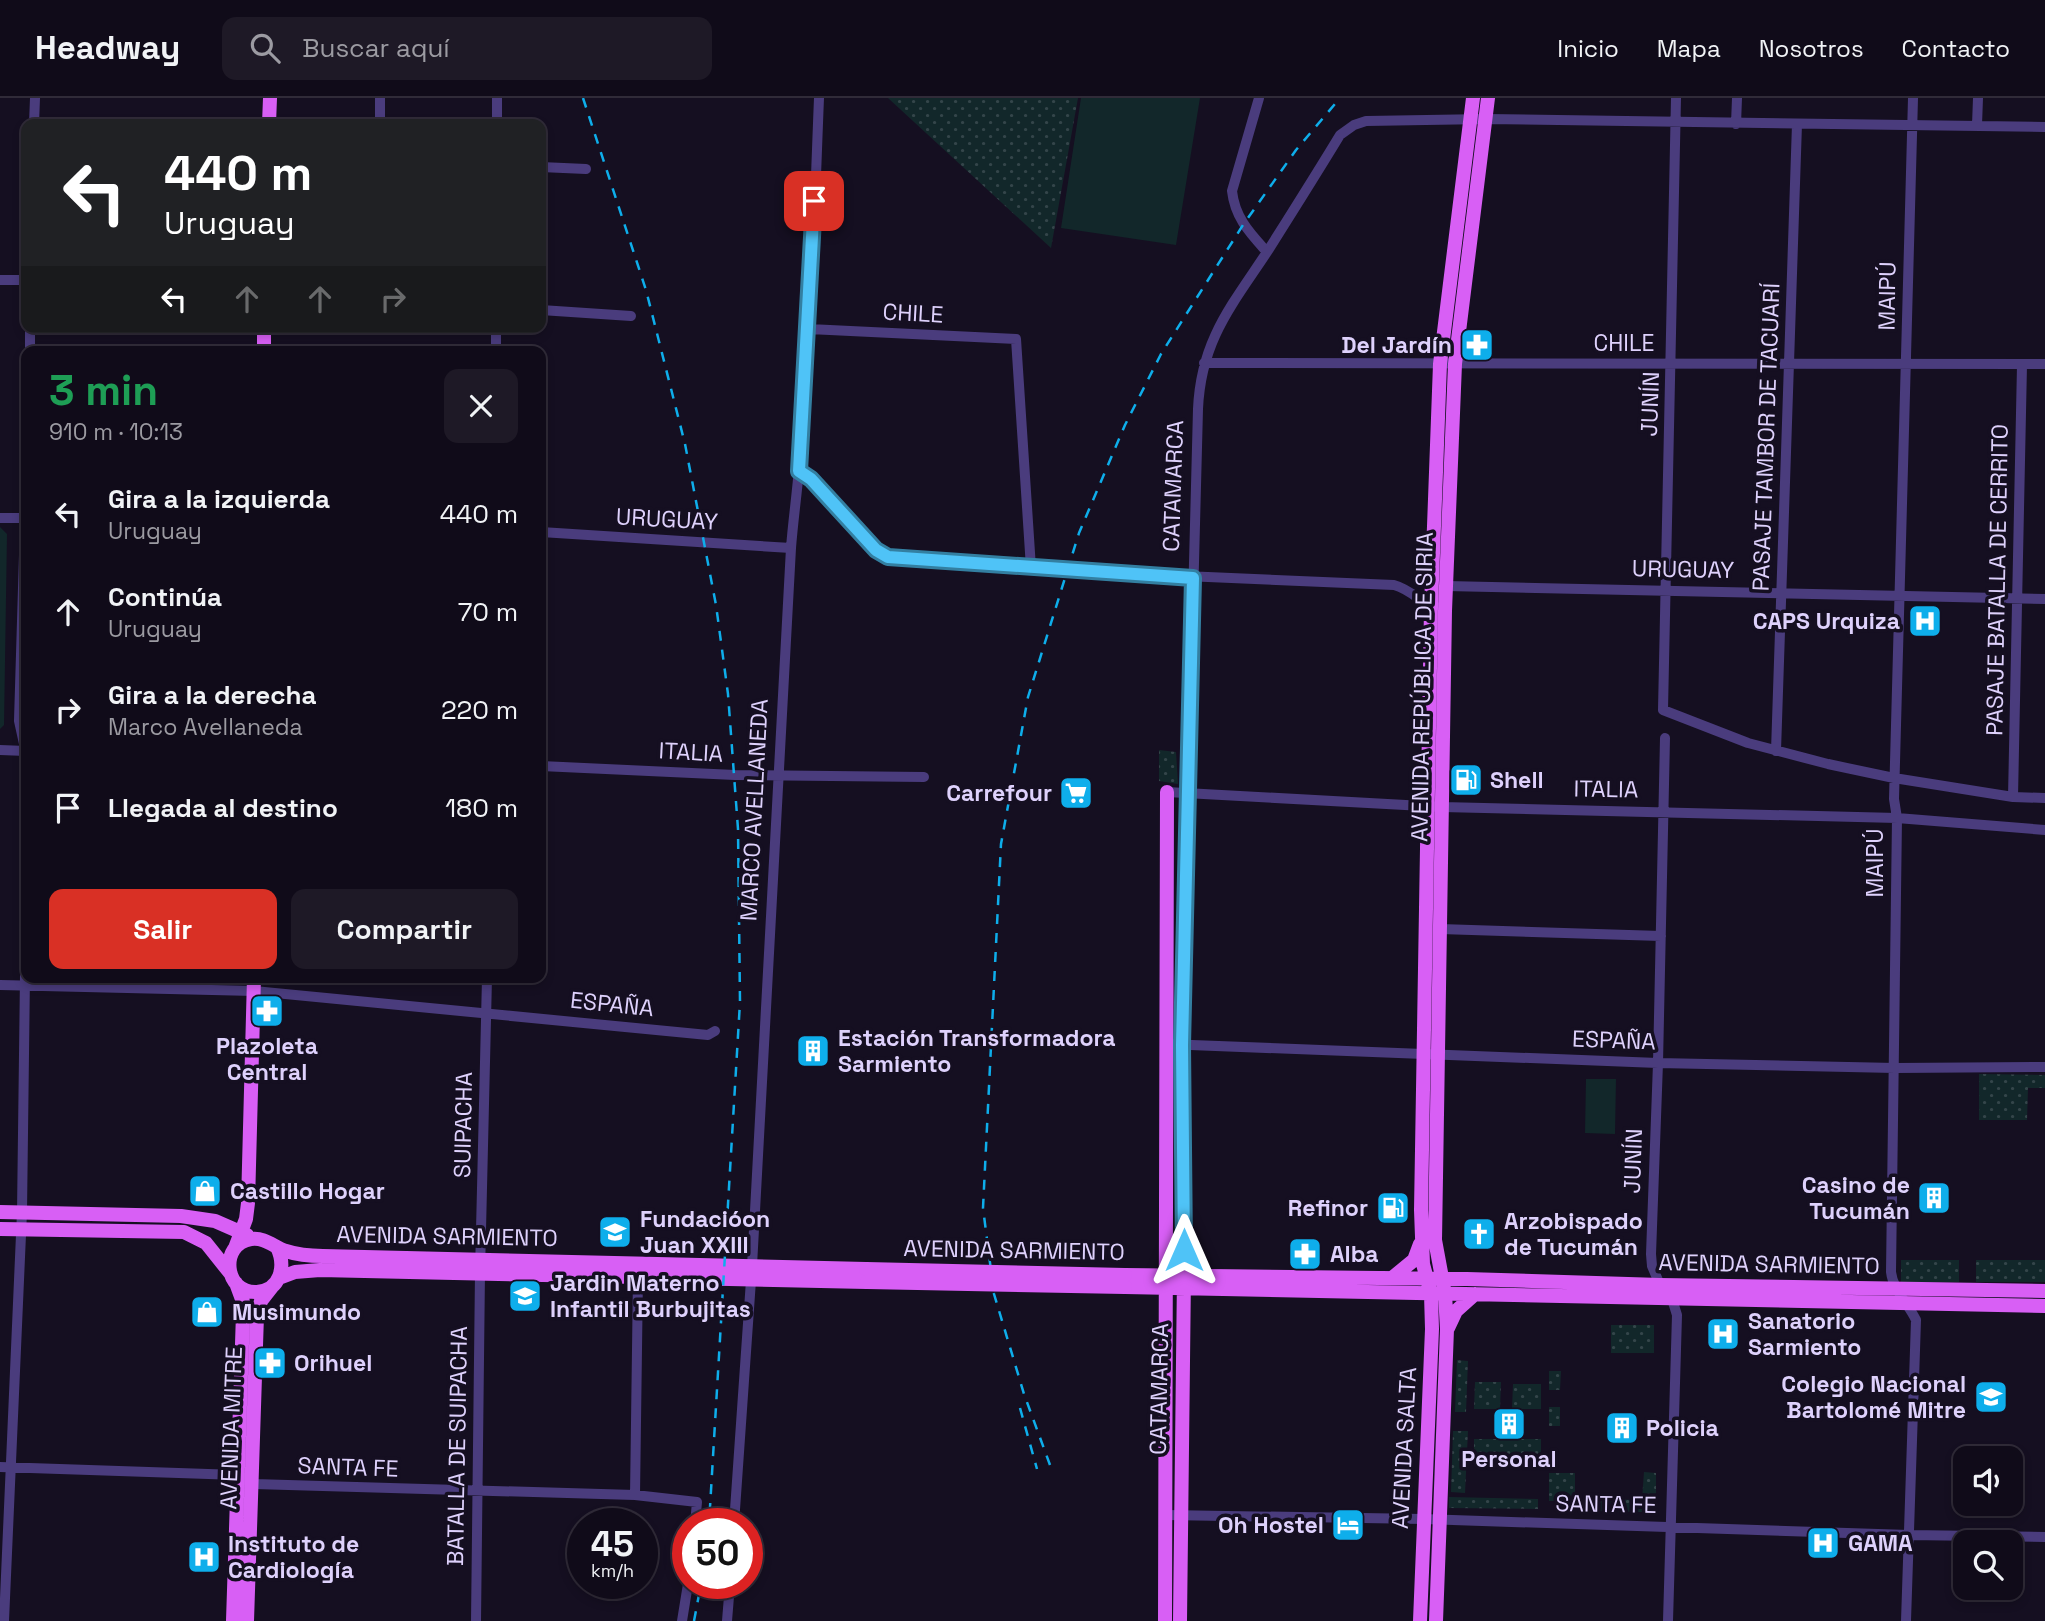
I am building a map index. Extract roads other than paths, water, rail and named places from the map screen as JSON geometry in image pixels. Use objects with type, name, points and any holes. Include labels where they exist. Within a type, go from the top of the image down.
[{"type":"main road","points":[[269,119],[270,98]]},
{"type":"main road","name":"AVENIDA REPÚBLICA DE SIRIA","points":[[1434,1278],[1428,1238],[1435,806],[1448,364],[1473,98]]},
{"type":"main road","name":"AVENIDA REPÚBLICA DE SIRIA","points":[[1441,598],[1448,364],[1488,98]]},
{"type":"main road","name":"CATAMARCA","points":[[1165,1621],[1184,1282],[1184,1129],[1173,1044],[1167,792]]},
{"type":"main road","name":"CATAMARCA","points":[[1180,1621],[1173,1515],[1166,1244],[1173,1044],[1188,793]]},
{"type":"main road","name":"AVENIDA REPÚBLICA DE SIRIA","points":[[1431,1054],[1440,929],[1435,806]]},
{"type":"main road","points":[[233,1278],[228,1264],[235,1248],[247,1240],[254,985]]},
{"type":"main road","points":[[215,1221],[242,1212],[248,1203]]},
{"type":"main road","points":[[0,1212],[181,1216],[215,1221],[277,1247],[282,1262],[277,1281],[268,1289],[251,1292],[233,1278],[206,1243],[184,1232],[0,1229]]},
{"type":"main road","points":[[1432,1329],[1421,1305],[1391,1285],[1414,1260],[1428,1238],[1447,1268],[1467,1279]]},
{"type":"main road","points":[[1131,1281],[1155,1268],[1163,1256],[1166,1244]]},
{"type":"main road","name":"AVENIDA SARMIENTO","points":[[277,1247],[303,1255],[638,1276],[751,1273]]},
{"type":"main road","name":"AVENIDA SARMIENTO","points":[[277,1281],[309,1270],[480,1265],[1391,1285],[1438,1294],[2045,1306]]},
{"type":"main road","name":"AVENIDA MITRE","points":[[233,1278],[243,1302],[233,1621]]},
{"type":"main road","name":"AVENIDA SARMIENTO","points":[[1391,1285],[1434,1278],[1660,1285],[2045,1291]]},
{"type":"main road","name":"AVENIDA SALTA","points":[[1434,1278],[1447,1329],[1436,1621]]},
{"type":"main road","name":"AVENIDA MITRE","points":[[247,1621],[257,1315],[261,1301],[277,1281]]},
{"type":"main road","points":[[1131,1281],[1160,1297],[1168,1316]]},
{"type":"main road","name":"AVENIDA SALTA","points":[[1420,1621],[1432,1329],[1438,1294]]},
{"type":"main road","points":[[1447,1329],[1455,1311],[1475,1294]]},
{"type":"street","points":[[34,119],[35,98]]},
{"type":"street","points":[[380,98],[380,119]]},
{"type":"street","points":[[497,98],[497,119]]},
{"type":"street","name":"MARCO AVELLANEDA","points":[[735,1508],[751,1273],[794,496],[799,471],[809,329],[819,98]]},
{"type":"street","points":[[1259,98],[1232,191],[1233,204],[1242,225],[1267,252]]},
{"type":"street","name":"JUNÍN","points":[[1676,98],[1663,710],[1776,751]]},
{"type":"street","points":[[1736,124],[1737,98]]},
{"type":"street","name":"MAIPÚ","points":[[1896,1289],[1891,1272],[1897,818],[1894,778],[1913,98]]},
{"type":"street","points":[[1978,98],[1978,125]]},
{"type":"street","points":[[1471,119],[2045,127]]},
{"type":"street","name":"CATAMARCA","points":[[1188,793],[1199,397],[1204,363],[1213,336],[1340,135],[1354,124],[1366,121],[1471,119]]},
{"type":"street","name":"PASAJE TAMBOR DE TACUARÍ","points":[[1776,751],[1797,124]]},
{"type":"street","points":[[546,167],[586,169]]},
{"type":"street","points":[[0,279],[21,280]]},
{"type":"street","points":[[546,310],[631,316]]},
{"type":"street","name":"CHILE","points":[[809,329],[1016,339],[1031,568]]},
{"type":"street","name":"CHILE","points":[[1204,363],[1907,366],[2045,364]]},
{"type":"street","name":"PASAJE BATALLA DE CERRITO","points":[[2013,797],[2022,365]]},
{"type":"street","points":[[799,471],[811,479],[876,550],[888,557],[1193,578],[1394,585],[1441,598]]},
{"type":"street","points":[[0,518],[21,518]]},
{"type":"street","name":"URUGUAY","points":[[546,533],[791,548]]},
{"type":"street","name":"URUGUAY","points":[[1441,598],[1665,590],[2045,598]]},
{"type":"street","points":[[21,662],[21,729]]},
{"type":"street","name":"JUNÍN","points":[[1665,738],[1651,1254],[1652,1266],[1660,1285],[1672,1299]]},
{"type":"street","points":[[0,750],[21,752]]},
{"type":"street","points":[[1776,751],[1894,778],[2013,797],[2045,798]]},
{"type":"street","name":"ITALIA","points":[[546,766],[777,776],[924,777]]},
{"type":"street","name":"ITALIA","points":[[1167,792],[1435,806],[1897,818],[2045,830]]},
{"type":"street","points":[[1440,929],[1661,936]]},
{"type":"street","points":[[4,1621],[6,1467],[22,1212],[25,983]]},
{"type":"street","name":"SUIPACHA","points":[[480,1265],[487,983]]},
{"type":"street","name":"ESPAÑA","points":[[0,985],[254,985],[487,1013],[708,1035],[715,1031]]},
{"type":"street","name":"ESPAÑA","points":[[1173,1044],[1658,1063],[1895,1068],[2045,1067]]},
{"type":"street","name":"BATALLA DE SUIPACHA","points":[[476,1621],[480,1265]]},
{"type":"street","points":[[635,1496],[638,1276]]},
{"type":"street","points":[[1896,1289],[1909,1304],[1916,1320],[1906,1621]]},
{"type":"street","points":[[1668,1621],[1677,1315],[1672,1299]]},
{"type":"street","name":"SANTA FE","points":[[6,1467],[238,1475],[253,1484],[635,1496],[697,1502],[696,1508]]},
{"type":"street","name":"SANTA FE","points":[[1173,1515],[1423,1519],[2045,1537]]},
{"type":"street","points":[[682,1621],[686,1599]]},
{"type":"street","points":[[727,1621],[729,1599]]},
{"type":"railway","points":[[583,98],[646,290],[685,444],[716,605],[728,694],[738,829],[740,1002],[710,1508]]},
{"type":"railway","points":[[1050,1465],[1024,1394],[994,1294],[983,1208],[1001,844],[1028,697],[1079,533],[1125,425],[1161,354],[1243,225],[1296,150],[1340,98]]},
{"type":"railway","points":[[1020,1408],[1037,1469]]},
{"type":"railway","points":[[694,1621],[698,1599]]},
{"type":"place","name":"Del Jardín","points":[[1477,345]]},
{"type":"place","name":"CAPS Urquiza","points":[[1925,621]]},
{"type":"place","name":"Shell","points":[[1466,780]]},
{"type":"place","name":"Carrefour","points":[[1076,793]]},
{"type":"place","name":"Plazoleta Central","points":[[267,1011]]},
{"type":"place","name":"Estación Transformadora Sarmiento","points":[[813,1051]]},
{"type":"place","name":"Castillo Hogar","points":[[205,1191]]},
{"type":"place","name":"Casino de Tucumán","points":[[1934,1198]]},
{"type":"place","name":"Refinor","points":[[1393,1208]]},
{"type":"place","name":"Fundacióon Juan XXIII","points":[[615,1232]]},
{"type":"place","name":"Arzobispado de Tucumán","points":[[1479,1234]]},
{"type":"place","name":"Alba","points":[[1305,1254]]},
{"type":"place","name":"Jardin Materno Infantil Burbujitas","points":[[525,1296]]},
{"type":"place","name":"Musimundo","points":[[207,1312]]},
{"type":"place","name":"Sanatorio Sarmiento","points":[[1723,1334]]},
{"type":"place","name":"Orihuel","points":[[270,1363]]},
{"type":"place","name":"Colegio Nacional Bartolomé Mitre","points":[[1991,1397]]},
{"type":"place","name":"Personal","points":[[1509,1424]]},
{"type":"place","name":"Policia","points":[[1622,1428]]},
{"type":"place","name":"Oh Hostel","points":[[1348,1525]]},
{"type":"place","name":"GAMA","points":[[1823,1543]]},
{"type":"place","name":"Instituto de Cardiología","points":[[204,1557]]}]
